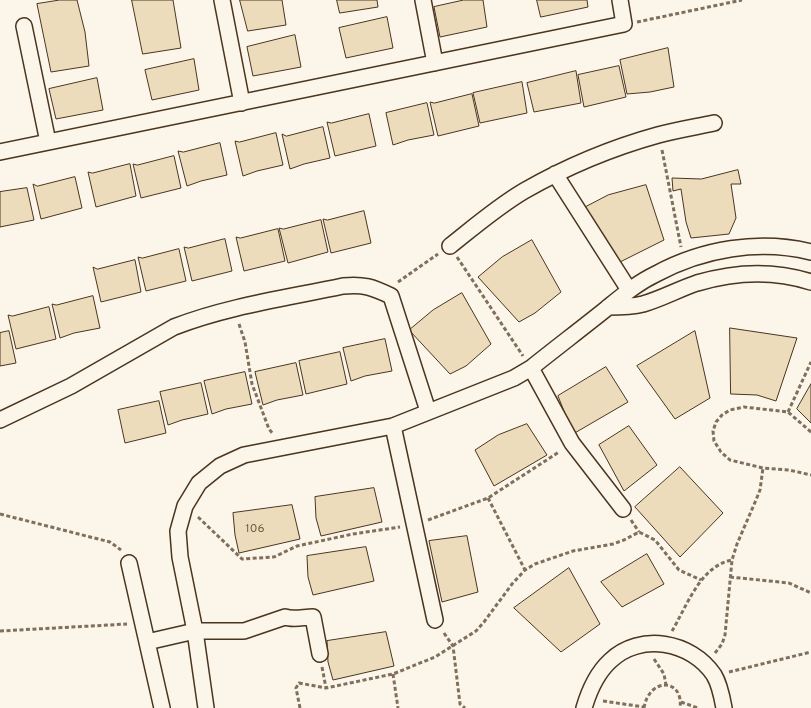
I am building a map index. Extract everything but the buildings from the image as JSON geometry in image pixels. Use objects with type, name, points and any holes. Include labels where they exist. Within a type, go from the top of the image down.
[{"type":"street","points":[[222,0],[242,103]]},
{"type":"street","points":[[423,0],[435,63]]},
{"type":"street","points":[[0,152],[624,24],[620,0]]},
{"type":"street","points":[[24,26],[48,142]]},
{"type":"street","points":[[450,246],[493,212],[554,174],[606,152],[659,134],[714,123]]},
{"type":"street","points":[[554,174],[629,290]]},
{"type":"street","points":[[206,708],[195,631],[180,557],[178,531],[185,506],[200,483],[220,466],[244,455],[393,426],[514,378],[531,368],[629,290],[655,274],[683,261],[713,252],[744,247],[770,247],[811,252]]},
{"type":"street","points":[[768,274],[770,247]]},
{"type":"street","points":[[608,308],[644,304],[697,283],[732,274],[768,274],[800,278],[811,282]]},
{"type":"street","points":[[0,420],[71,386],[174,327],[234,309],[343,286],[361,284],[391,296],[428,411]]},
{"type":"street","points":[[531,368],[572,444],[623,509]]},
{"type":"street","points":[[393,426],[435,620]]},
{"type":"street","points":[[129,563],[162,708]]},
{"type":"street","points":[[147,642],[195,631],[244,631],[285,617],[290,619],[313,617],[320,654]]},
{"type":"street","points":[[586,703],[597,675],[610,660],[627,649],[646,644],[666,644],[685,650],[701,660],[714,676],[722,694],[724,708]]},
{"type":"path","points":[[624,24],[742,0]]},
{"type":"path","points":[[659,134],[683,261]]},
{"type":"path","points":[[383,292],[450,246],[531,368]]},
{"type":"path","points":[[234,309],[245,342],[252,384],[268,429],[284,447]]},
{"type":"path","points":[[788,412],[811,362]]},
{"type":"path","points":[[811,432],[788,412],[744,407],[730,410],[722,415],[716,422],[713,431],[714,441],[721,452],[730,460],[763,468],[789,470],[811,475]]},
{"type":"path","points":[[185,506],[242,559],[274,557],[297,546],[353,534],[415,524],[488,498],[572,444]]},
{"type":"path","points":[[701,660],[714,654],[722,644],[725,635],[732,560],[758,495],[763,468]]},
{"type":"path","points":[[488,498],[526,570]]},
{"type":"path","points":[[0,514],[110,542],[120,549],[129,563]]},
{"type":"path","points":[[300,708],[296,688],[298,683],[326,688],[393,674],[434,657],[476,631],[512,584],[526,570],[535,564],[573,551],[613,544],[639,532],[655,540],[679,570],[701,580]]},
{"type":"path","points":[[666,644],[701,580],[719,564],[732,560]]},
{"type":"path","points":[[730,577],[789,583],[811,592]]},
{"type":"path","points":[[435,620],[453,646],[460,704],[465,708]]},
{"type":"path","points":[[0,631],[143,623]]},
{"type":"path","points":[[646,644],[664,674],[666,685]]},
{"type":"path","points":[[714,676],[811,652]]},
{"type":"path","points":[[393,674],[398,708]]},
{"type":"path","points":[[586,703],[644,708],[646,697],[651,691],[659,686],[666,685],[678,692],[681,702],[680,708]]},
{"type":"path","points":[[681,702],[698,708]]}]
